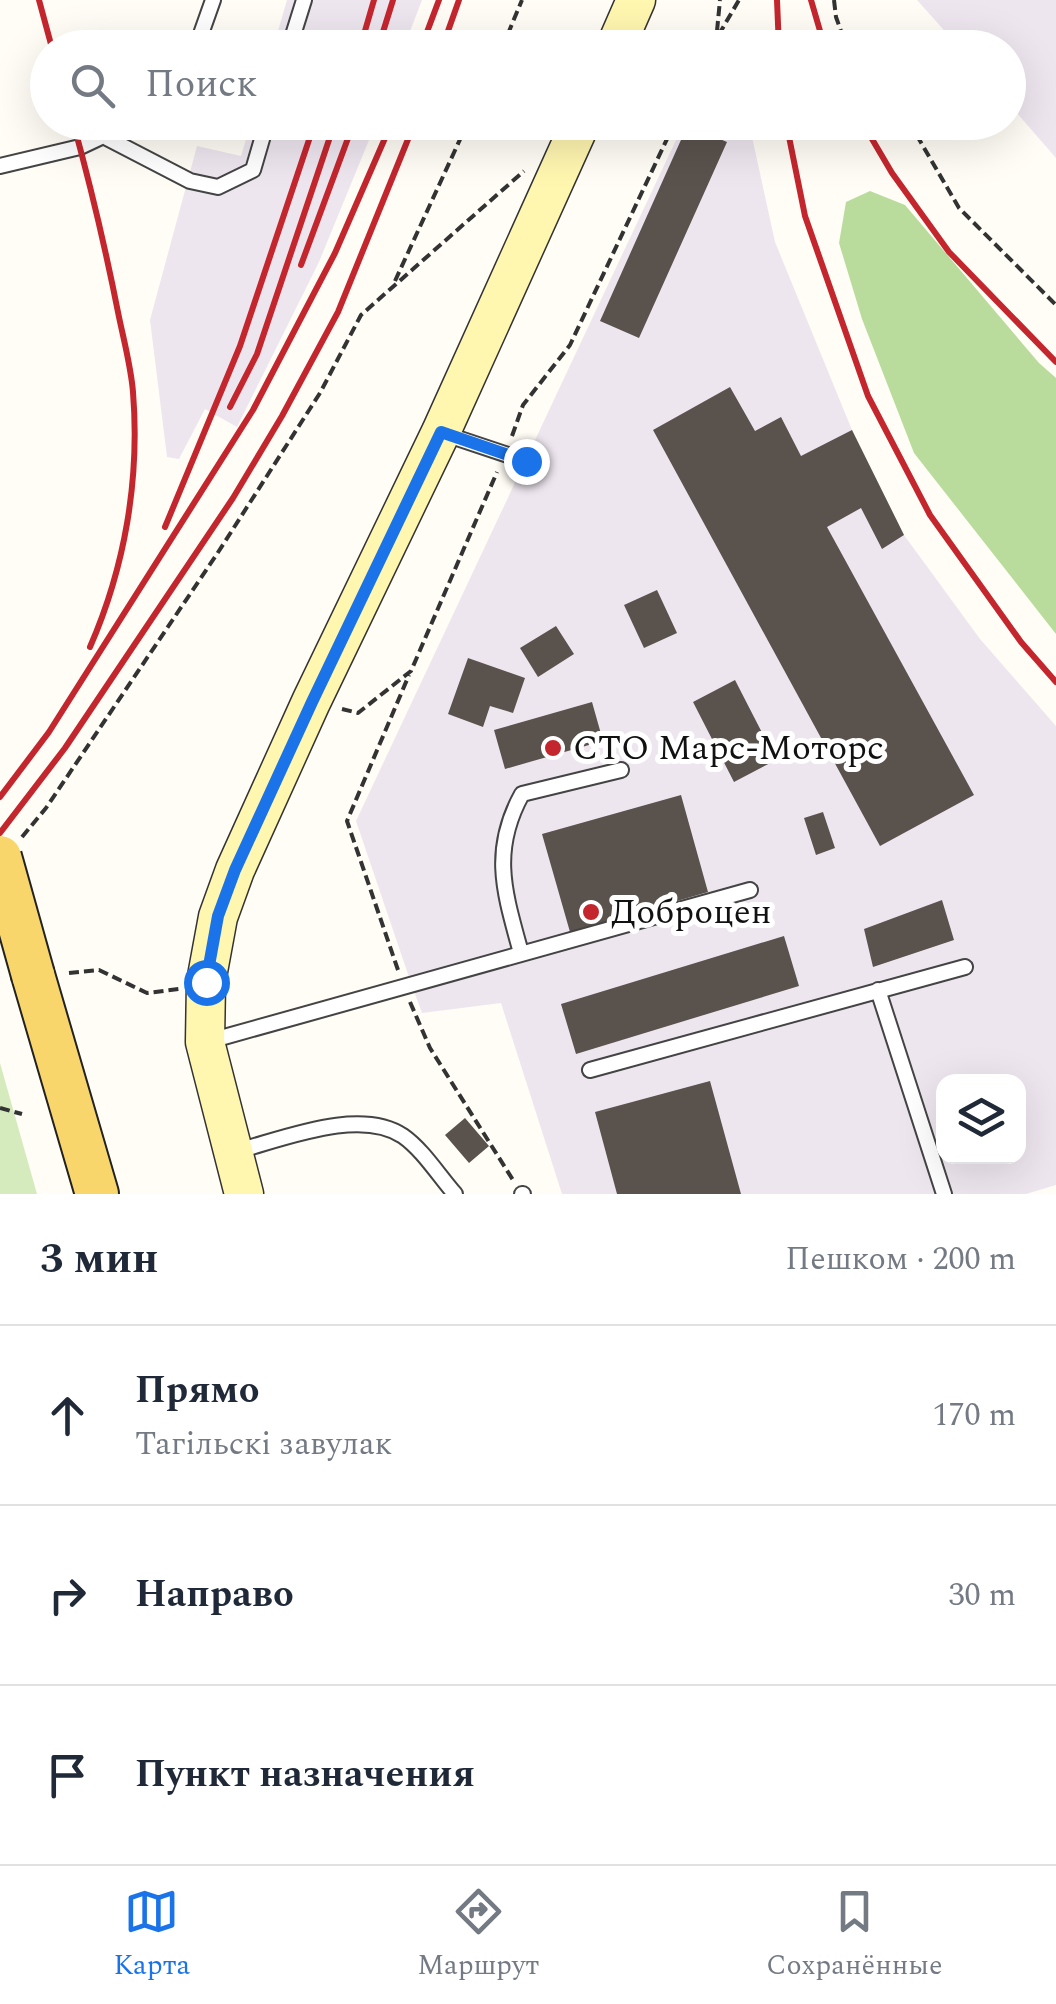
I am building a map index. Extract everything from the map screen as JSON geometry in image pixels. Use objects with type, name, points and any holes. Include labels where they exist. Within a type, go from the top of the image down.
[{"type":"main road","points":[[623,30],[636,0]]},
{"type":"main road","points":[[244,1194],[205,1042],[206,982],[218,916],[235,870],[573,140]]},
{"type":"main road","points":[[6,853],[51,974],[97,1194]]},
{"type":"lane","points":[[203,30],[214,0]]},
{"type":"lane","points":[[295,30],[304,0]]},
{"type":"lane","points":[[0,166],[100,140]]},
{"type":"lane","points":[[110,140],[190,181],[218,187],[253,170],[262,140]]},
{"type":"lane","points":[[441,432],[526,461]]},
{"type":"lane","points":[[521,953],[501,874],[512,810],[522,794],[621,770]]},
{"type":"lane","points":[[205,1042],[750,890]]},
{"type":"lane","points":[[590,1070],[965,967]]},
{"type":"lane","points":[[878,990],[944,1194]]},
{"type":"lane","points":[[232,1153],[311,1131],[375,1124],[403,1136],[455,1194]]},
{"type":"path","points":[[510,30],[522,0]]},
{"type":"path","points":[[717,30],[720,0]]},
{"type":"path","points":[[720,30],[739,0]]},
{"type":"path","points":[[834,0],[841,30]]},
{"type":"path","points":[[393,286],[460,140]]},
{"type":"path","points":[[919,140],[958,208],[1056,306]]},
{"type":"path","points":[[6,853],[46,808],[217,554],[320,393],[361,315],[531,164]]},
{"type":"path","points":[[411,671],[348,820],[403,985],[430,1048],[522,1194]]},
{"type":"path","points":[[51,974],[98,970],[147,993],[188,988]]},
{"type":"path","points":[[0,1108],[22,1114]]},
{"type":"shaded area","points":[[287,0],[422,0],[411,30],[278,30]]},
{"type":"shaded area","points":[[917,0],[1056,0],[1056,158],[1026,124],[1026,30],[944,30]]},
{"type":"shaded area","points":[[246,140],[369,140],[319,262],[237,427],[205,409],[179,459],[167,457],[150,320],[197,146],[241,156]]},
{"type":"shaded area","points":[[676,140],[753,140],[775,242],[852,430],[904,535],[980,639],[1056,726],[1056,1185],[1026,1194],[562,1194],[501,1003],[422,1013],[356,821]]},
{"type":"green space","points":[[870,191],[905,205],[1056,378],[1056,634],[914,453],[862,319],[839,243],[846,202]]},
{"type":"green space","points":[[0,1063],[37,1194],[0,1194]]},
{"type":"building","points":[[681,140],[727,142],[639,338],[600,321]]},
{"type":"building","points":[[730,387],[755,431],[781,417],[801,456],[852,430],[904,535],[882,549],[861,508],[827,527],[974,795],[880,846],[653,430]]},
{"type":"building","points":[[657,590],[677,633],[644,648],[624,605]]},
{"type":"building","points":[[556,626],[574,654],[538,677],[520,648]]},
{"type":"building","points":[[468,658],[525,678],[513,713],[490,706],[483,727],[448,714]]},
{"type":"building","points":[[735,680],[776,760],[734,782],[693,702]]},
{"type":"building","points":[[592,702],[603,741],[505,769],[494,730]]},
{"type":"building","points":[[681,795],[708,892],[570,932],[542,834]]},
{"type":"building","points":[[823,812],[835,848],[816,855],[804,818]]},
{"type":"building","points":[[942,900],[954,940],[873,967],[864,929]]},
{"type":"building","points":[[784,936],[799,986],[576,1054],[561,1004]]},
{"type":"building","points":[[710,1081],[741,1194],[617,1194],[595,1112]]},
{"type":"building","points":[[465,1118],[489,1146],[469,1163],[445,1135]]},
{"type":"railway","points":[[39,0],[47,30]]},
{"type":"railway","points":[[365,30],[374,0]]},
{"type":"railway","points":[[384,30],[393,0]]},
{"type":"railway","points":[[428,30],[439,0]]},
{"type":"railway","points":[[448,30],[459,0]]},
{"type":"railway","points":[[777,0],[778,30]]},
{"type":"railway","points":[[811,0],[820,30]]},
{"type":"railway","points":[[78,140],[127,354],[135,425],[132,490],[121,554],[90,647]]},
{"type":"railway","points":[[165,527],[240,346],[309,140]]},
{"type":"railway","points":[[230,407],[257,354],[329,140]]},
{"type":"railway","points":[[301,265],[347,140]]},
{"type":"railway","points":[[0,797],[49,732],[253,410],[335,253],[384,140]]},
{"type":"railway","points":[[0,833],[65,748],[233,498],[282,416],[338,312],[408,140]]},
{"type":"railway","points":[[790,140],[805,216],[868,396],[930,515],[1021,642],[1056,682]]},
{"type":"railway","points":[[873,140],[949,252],[1056,362]]},
{"type":"place","name":"СТО Марс-Моторс","points":[[553,748]]},
{"type":"place","name":"Доброцен","points":[[591,912]]},
{"type":"route","points":[[206,982],[218,916],[235,870],[441,432],[526,461]]}]
